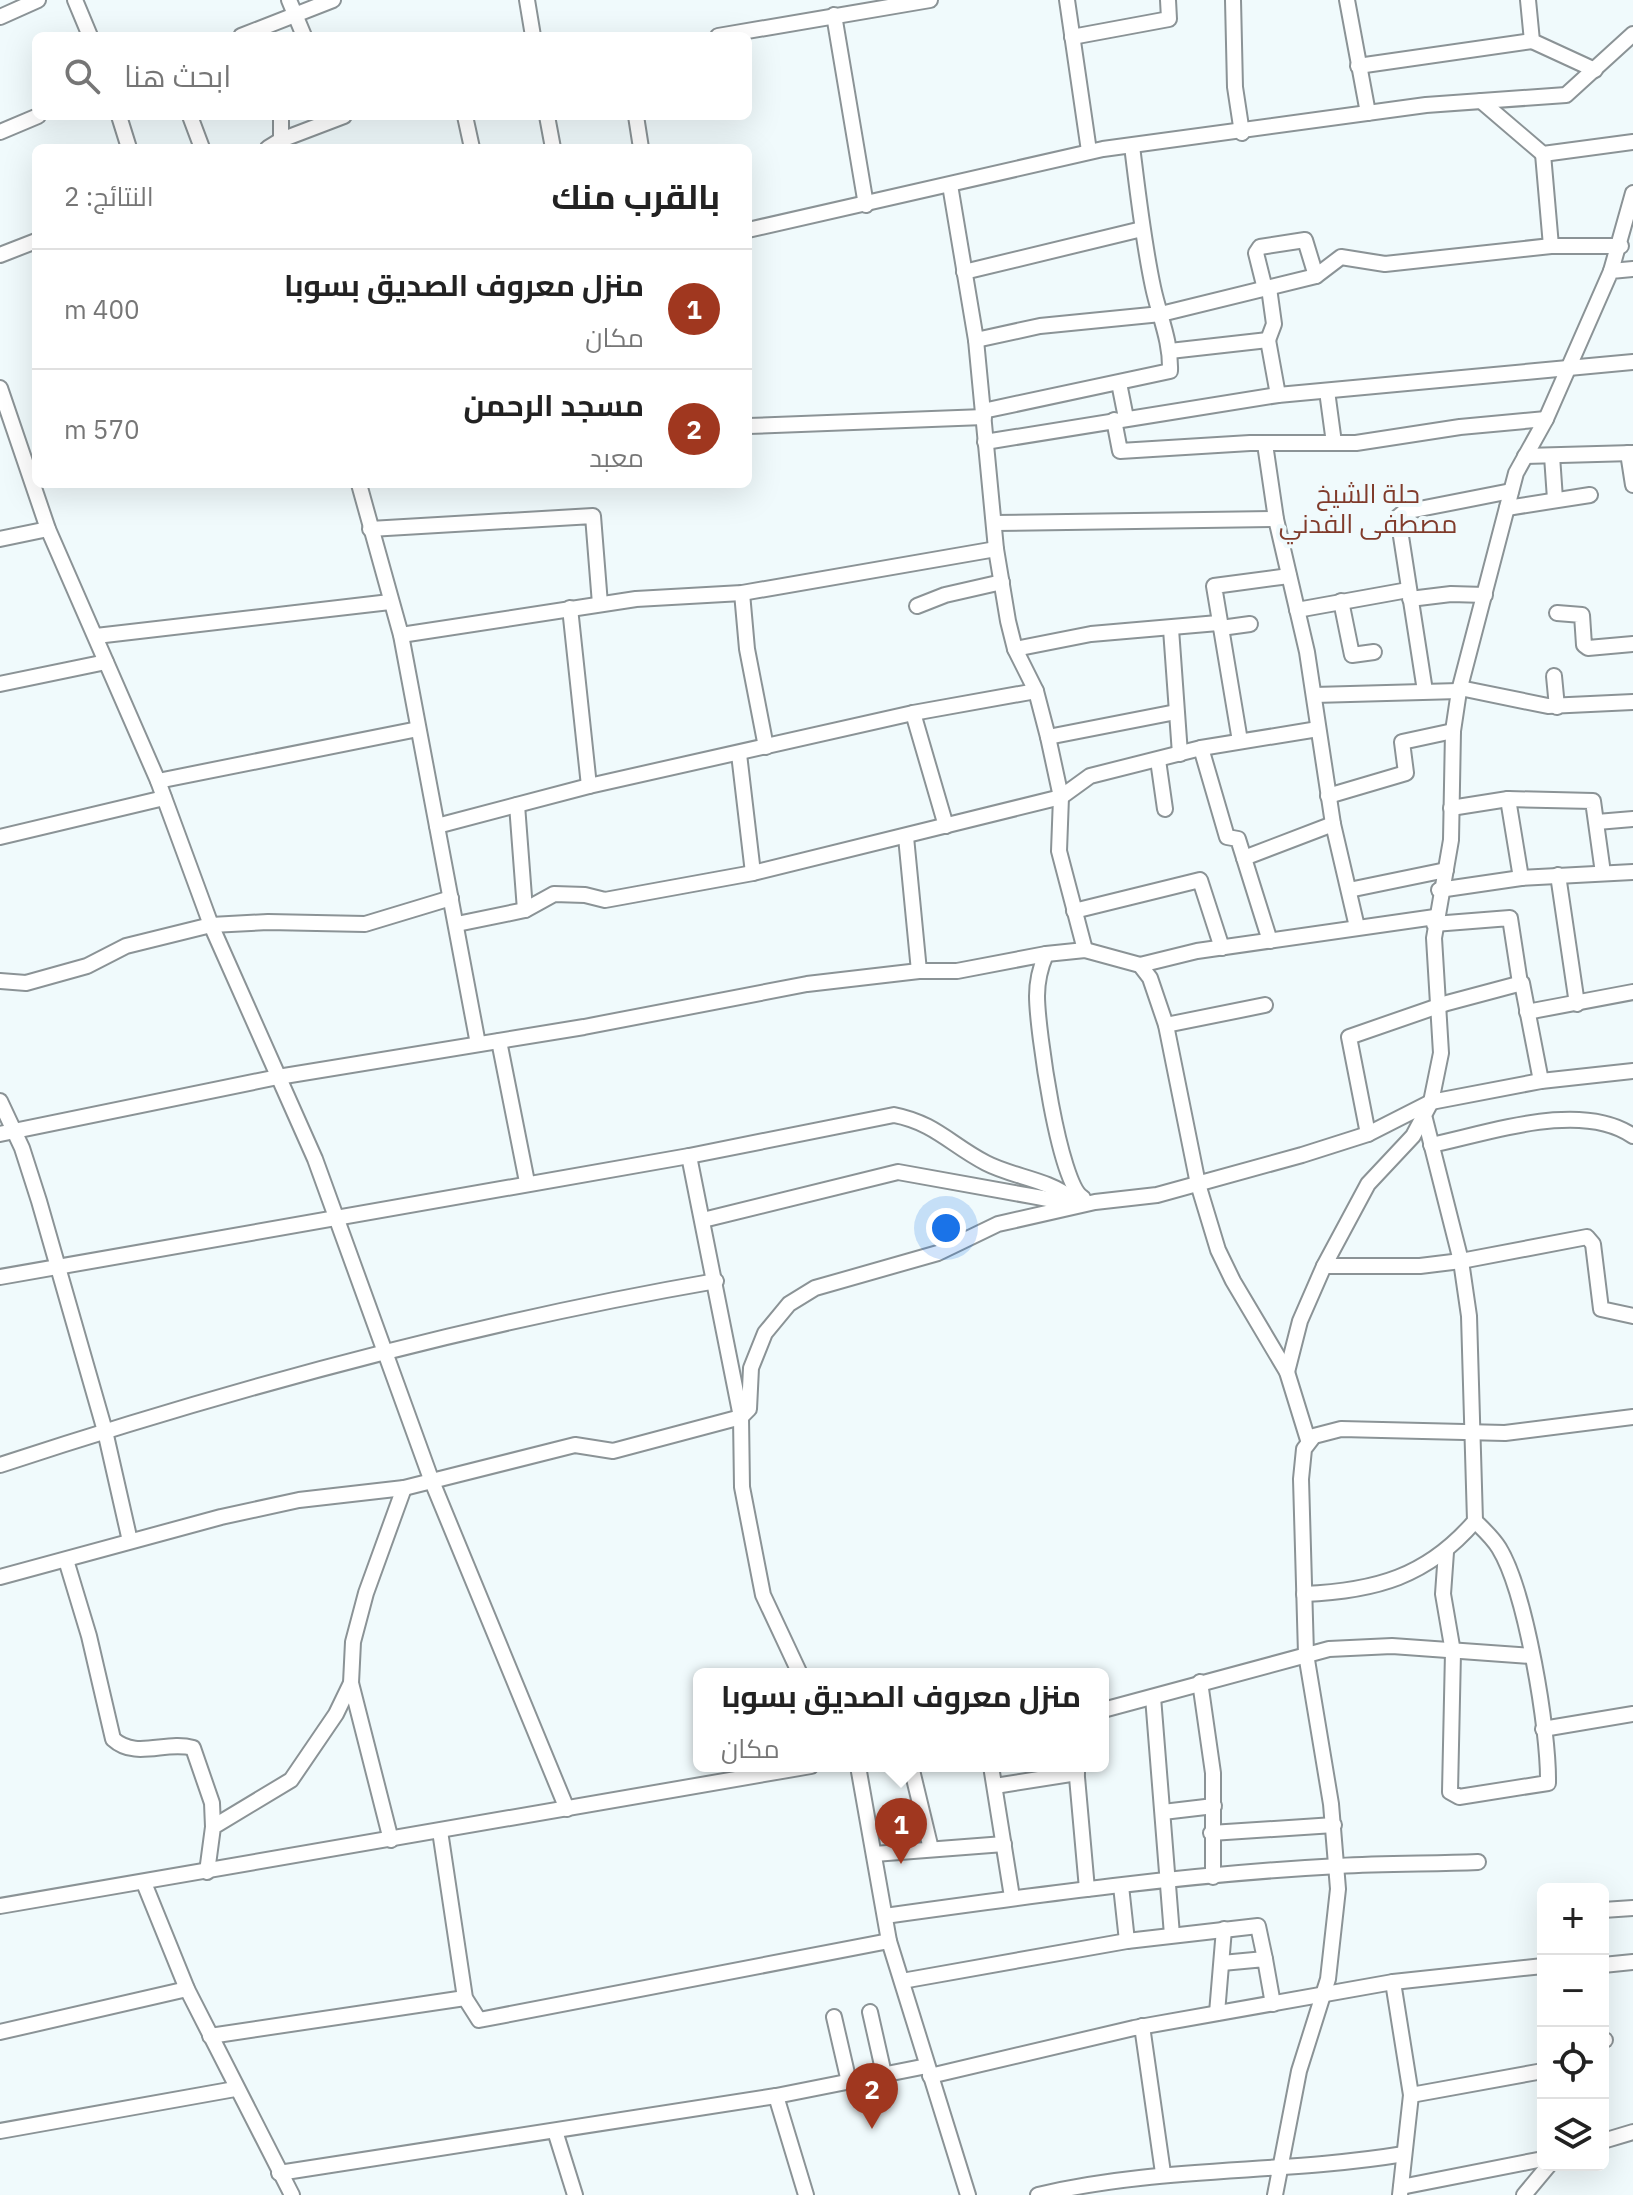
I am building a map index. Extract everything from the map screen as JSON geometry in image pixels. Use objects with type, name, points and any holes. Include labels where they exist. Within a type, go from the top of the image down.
[{"type":"street","points":[[0,17],[38,0]]},
{"type":"street","points":[[75,0],[88,32]]},
{"type":"street","points":[[289,0],[302,32]]},
{"type":"street","points":[[253,32],[333,0]]},
{"type":"street","points":[[527,0],[532,32]]},
{"type":"street","points":[[740,32],[871,5],[930,0]]},
{"type":"street","points":[[1067,0],[1089,151]]},
{"type":"street","points":[[1072,37],[1169,19],[1168,0]]},
{"type":"street","points":[[1233,0],[1235,87],[1242,133]]},
{"type":"street","points":[[1347,0],[1368,113]]},
{"type":"street","points":[[1528,0],[1532,41]]},
{"type":"street","points":[[834,15],[866,205]]},
{"type":"street","points":[[752,229],[1089,151],[1242,133],[1368,113],[1566,95],[1633,34]]},
{"type":"street","points":[[1358,66],[1532,41],[1595,70]]},
{"type":"street","points":[[1481,101],[1543,154],[1551,246]]},
{"type":"street","points":[[0,132],[32,119]]},
{"type":"street","points":[[120,120],[128,144]]},
{"type":"street","points":[[192,120],[200,144]]},
{"type":"street","points":[[277,144],[280,120]]},
{"type":"street","points":[[279,144],[333,120]]},
{"type":"street","points":[[466,120],[471,144]]},
{"type":"street","points":[[548,120],[552,144]]},
{"type":"street","points":[[637,120],[640,144]]},
{"type":"street","points":[[1543,154],[1633,142]]},
{"type":"street","points":[[752,426],[983,414],[1170,371],[1170,351],[1142,229],[1132,146]]},
{"type":"street","points":[[950,185],[976,340],[996,549],[1015,649],[1036,691],[1048,737],[1061,797],[1059,851],[1085,950]]},
{"type":"street","points":[[1287,1372],[1300,1321],[1324,1266],[1368,1184],[1425,1119],[1431,1102],[1441,1053],[1435,920],[1439,890],[1446,870],[1453,731],[1459,689],[1511,491],[1525,456],[1570,368],[1611,271],[1621,246],[1633,193]]},
{"type":"street","points":[[964,272],[1142,229]]},
{"type":"street","points":[[1278,395],[1268,340],[1274,324],[1256,253],[1260,247],[1305,240],[1316,276]]},
{"type":"street","points":[[0,255],[32,243]]},
{"type":"street","points":[[976,340],[1040,326],[1161,314],[1316,276],[1341,257],[1385,264],[1551,246],[1621,246]]},
{"type":"street","points":[[1611,271],[1633,269]]},
{"type":"street","points":[[1170,351],[1268,340]]},
{"type":"street","points":[[985,442],[1278,395],[1633,362]]},
{"type":"street","points":[[1119,383],[1119,451],[1334,443],[1546,419]]},
{"type":"street","points":[[0,391],[30,462]]},
{"type":"street","points":[[1327,391],[1334,443]]},
{"type":"street","points":[[1265,444],[1276,519],[1314,695],[1333,824],[1357,927]]},
{"type":"street","points":[[1525,456],[1630,453],[1633,485]]},
{"type":"street","points":[[1552,456],[1555,499]]},
{"type":"street","points":[[37,488],[48,529],[158,781],[211,925],[337,1216],[431,1479],[567,1809]]},
{"type":"street","points":[[360,488],[401,635],[478,1044]]},
{"type":"street","points":[[1425,691],[1397,520],[1399,515],[1511,491]]},
{"type":"street","points":[[1507,508],[1590,495]]},
{"type":"street","points":[[370,529],[593,516],[600,604]]},
{"type":"street","points":[[994,523],[1276,519]]},
{"type":"street","points":[[0,539],[48,529]]},
{"type":"street","points":[[401,635],[600,604],[742,593],[996,549]]},
{"type":"street","points":[[1240,741],[1214,586],[1289,576]]},
{"type":"street","points":[[917,606],[945,595],[1002,582]]},
{"type":"street","points":[[742,593],[747,649],[766,747]]},
{"type":"street","points":[[1297,610],[1341,601],[1409,595],[1485,595]]},
{"type":"street","points":[[1341,601],[1352,655],[1374,652]]},
{"type":"street","points":[[96,636],[390,602]]},
{"type":"street","points":[[570,608],[589,786]]},
{"type":"street","points":[[1557,613],[1582,615],[1584,645],[1588,648],[1633,644]]},
{"type":"street","points":[[1015,649],[1091,634],[1250,624]]},
{"type":"street","points":[[1171,629],[1180,754]]},
{"type":"street","points":[[0,684],[106,662]]},
{"type":"street","points":[[1554,676],[1557,707]]},
{"type":"street","points":[[1314,695],[1459,689],[1557,707],[1633,702]]},
{"type":"street","points":[[437,826],[589,786],[913,713],[1036,691]]},
{"type":"street","points":[[1048,737],[1176,712]]},
{"type":"street","points":[[913,713],[946,826]]},
{"type":"street","points":[[158,781],[418,729]]},
{"type":"street","points":[[457,924],[525,910],[554,894],[575,893],[605,900],[753,873],[1061,797],[1090,776],[1201,748],[1318,729]]},
{"type":"street","points":[[1328,796],[1406,773],[1402,742],[1453,731]]},
{"type":"street","points":[[1201,748],[1227,837],[1238,839],[1270,941]]},
{"type":"street","points":[[739,754],[753,873]]},
{"type":"street","points":[[1158,760],[1165,809]]},
{"type":"street","points":[[0,837],[164,798]]},
{"type":"street","points":[[1451,808],[1508,799],[1593,801],[1603,873]]},
{"type":"street","points":[[1508,799],[1521,878]]},
{"type":"street","points":[[517,805],[525,910]]},
{"type":"street","points":[[1597,822],[1633,819]]},
{"type":"street","points":[[1244,858],[1333,824]]},
{"type":"street","points":[[906,837],[919,971]]},
{"type":"street","points":[[1349,890],[1446,870]]},
{"type":"street","points":[[1439,890],[1521,878],[1633,872]]},
{"type":"street","points":[[1558,875],[1577,1004]]},
{"type":"street","points":[[1074,911],[1200,880],[1222,948]]},
{"type":"street","points":[[0,981],[26,983],[87,966],[126,946],[211,925],[268,922],[365,924],[451,898]]},
{"type":"street","points":[[6,1132],[278,1077],[499,1041],[807,984],[919,971],[957,971],[1085,950],[1140,965],[1222,948],[1357,927],[1435,920],[1510,918],[1541,1081]]},
{"type":"street","points":[[1046,954],[1039,972],[1037,997],[1043,1062],[1075,1198]]},
{"type":"street","points":[[1140,965],[1156,991],[1166,1025],[1198,1184],[1218,1250],[1287,1372],[1308,1440],[1301,1469],[1306,1654],[1334,1825],[1338,1866],[1335,1936],[1325,1995],[1302,2059],[1275,2195]]},
{"type":"street","points":[[1368,1134],[1349,1037],[1520,983]]},
{"type":"street","points":[[1527,1012],[1633,992]]},
{"type":"street","points":[[1166,1025],[1265,1005]]},
{"type":"street","points":[[499,1041],[527,1182]]},
{"type":"street","points":[[0,1577],[130,1541],[299,1500],[404,1488],[575,1445],[613,1451],[626,1449],[741,1417],[749,1409],[751,1368],[765,1333],[801,1295],[938,1253],[998,1224],[1095,1202],[1134,1199],[1198,1184],[1368,1134],[1431,1102],[1541,1081],[1633,1071]]},
{"type":"street","points":[[0,1101],[6,1132],[28,1165],[58,1266],[81,1359],[105,1431],[130,1541]]},
{"type":"street","points":[[0,1277],[527,1182],[689,1156],[894,1115],[920,1120],[983,1162],[1075,1198]]},
{"type":"street","points":[[1431,1145],[1573,1118],[1631,1133]]},
{"type":"street","points":[[1425,1119],[1461,1261],[1471,1345],[1475,1521],[1499,1547],[1518,1589],[1543,1729],[1548,1783],[1454,1796],[1448,1787],[1453,1652],[1443,1594],[1446,1552]]},
{"type":"street","points":[[689,1156],[741,1417],[742,1487],[763,1595],[797,1668]]},
{"type":"street","points":[[703,1220],[898,1172],[1048,1199],[1075,1198],[1095,1202]]},
{"type":"street","points":[[1324,1266],[1420,1266],[1589,1237],[1601,1309],[1633,1316]]},
{"type":"street","points":[[0,1465],[105,1431],[384,1353],[615,1298],[716,1281]]},
{"type":"street","points":[[1308,1440],[1328,1431],[1354,1429],[1473,1435],[1633,1417]]},
{"type":"street","points":[[391,1840],[351,1683],[353,1642],[366,1593],[404,1488]]},
{"type":"street","points":[[1304,1594],[1351,1592],[1375,1586],[1423,1566],[1446,1552],[1475,1521]]},
{"type":"street","points":[[66,1560],[89,1636],[113,1739],[122,1747],[135,1749],[193,1748],[212,1803],[213,1827],[207,1872]]},
{"type":"street","points":[[1109,1708],[1329,1649],[1392,1646],[1531,1656]]},
{"type":"street","points":[[1200,1682],[1213,1773],[1213,1877]]},
{"type":"street","points":[[213,1827],[291,1780],[336,1714],[351,1683]]},
{"type":"street","points":[[1153,1697],[1172,1935]]},
{"type":"street","points":[[1543,1729],[1633,1714]]},
{"type":"street","points":[[0,1906],[777,1772]]},
{"type":"street","points":[[859,1772],[889,1941],[968,2195]]},
{"type":"street","points":[[912,1772],[931,1849]]},
{"type":"street","points":[[992,1772],[1012,1897]]},
{"type":"street","points":[[995,1786],[1067,1772]]},
{"type":"street","points":[[1077,1772],[1087,1889]]},
{"type":"street","points":[[1163,1812],[1214,1806]]},
{"type":"street","points":[[1211,1833],[1334,1825]]},
{"type":"street","points":[[440,1831],[465,1998],[479,2020],[889,1941]]},
{"type":"street","points":[[874,1854],[1004,1844]]},
{"type":"street","points":[[885,1916],[1012,1897],[1168,1881],[1338,1866],[1478,1862]]},
{"type":"street","points":[[144,1883],[187,1989],[235,2089],[292,2195]]},
{"type":"street","points":[[1121,1886],[1127,1941]]},
{"type":"street","points":[[1609,1910],[1633,1908]]},
{"type":"street","points":[[902,1981],[1127,1941],[1260,1926],[1273,2004]]},
{"type":"street","points":[[1217,2013],[1224,1929]]},
{"type":"street","points":[[1222,1963],[1265,1959]]},
{"type":"street","points":[[1609,1964],[1633,1962]]},
{"type":"street","points":[[279,2173],[776,2096],[884,2074],[929,2071],[1142,2026],[1393,1982],[1537,1967]]},
{"type":"street","points":[[1393,1982],[1411,2095],[1400,2191],[1537,2160]]},
{"type":"street","points":[[0,2032],[187,1989]]},
{"type":"street","points":[[210,2036],[465,1998]]},
{"type":"street","points":[[870,2012],[884,2074]]},
{"type":"street","points":[[834,2017],[849,2082]]},
{"type":"street","points":[[1142,2026],[1163,2173]]},
{"type":"street","points":[[1411,2095],[1537,2072]]},
{"type":"street","points":[[0,2131],[235,2089]]},
{"type":"street","points":[[776,2096],[806,2195]]},
{"type":"street","points":[[555,2131],[575,2195]]},
{"type":"street","points":[[1609,2139],[1633,2132]]},
{"type":"street","points":[[1038,2195],[1163,2173],[1278,2168],[1404,2154]]},
{"type":"street","points":[[1524,2195],[1544,2171]]},
{"type":"place","name":"منزل معروف الصديق بسوبا","points":[[901,1864]]},
{"type":"place","name":"مسجد الرحمن","points":[[872,2129]]},
{"type":"district","name":"حلة الشيخ مصطفى الفدني","points":[[1368,509]]}]
